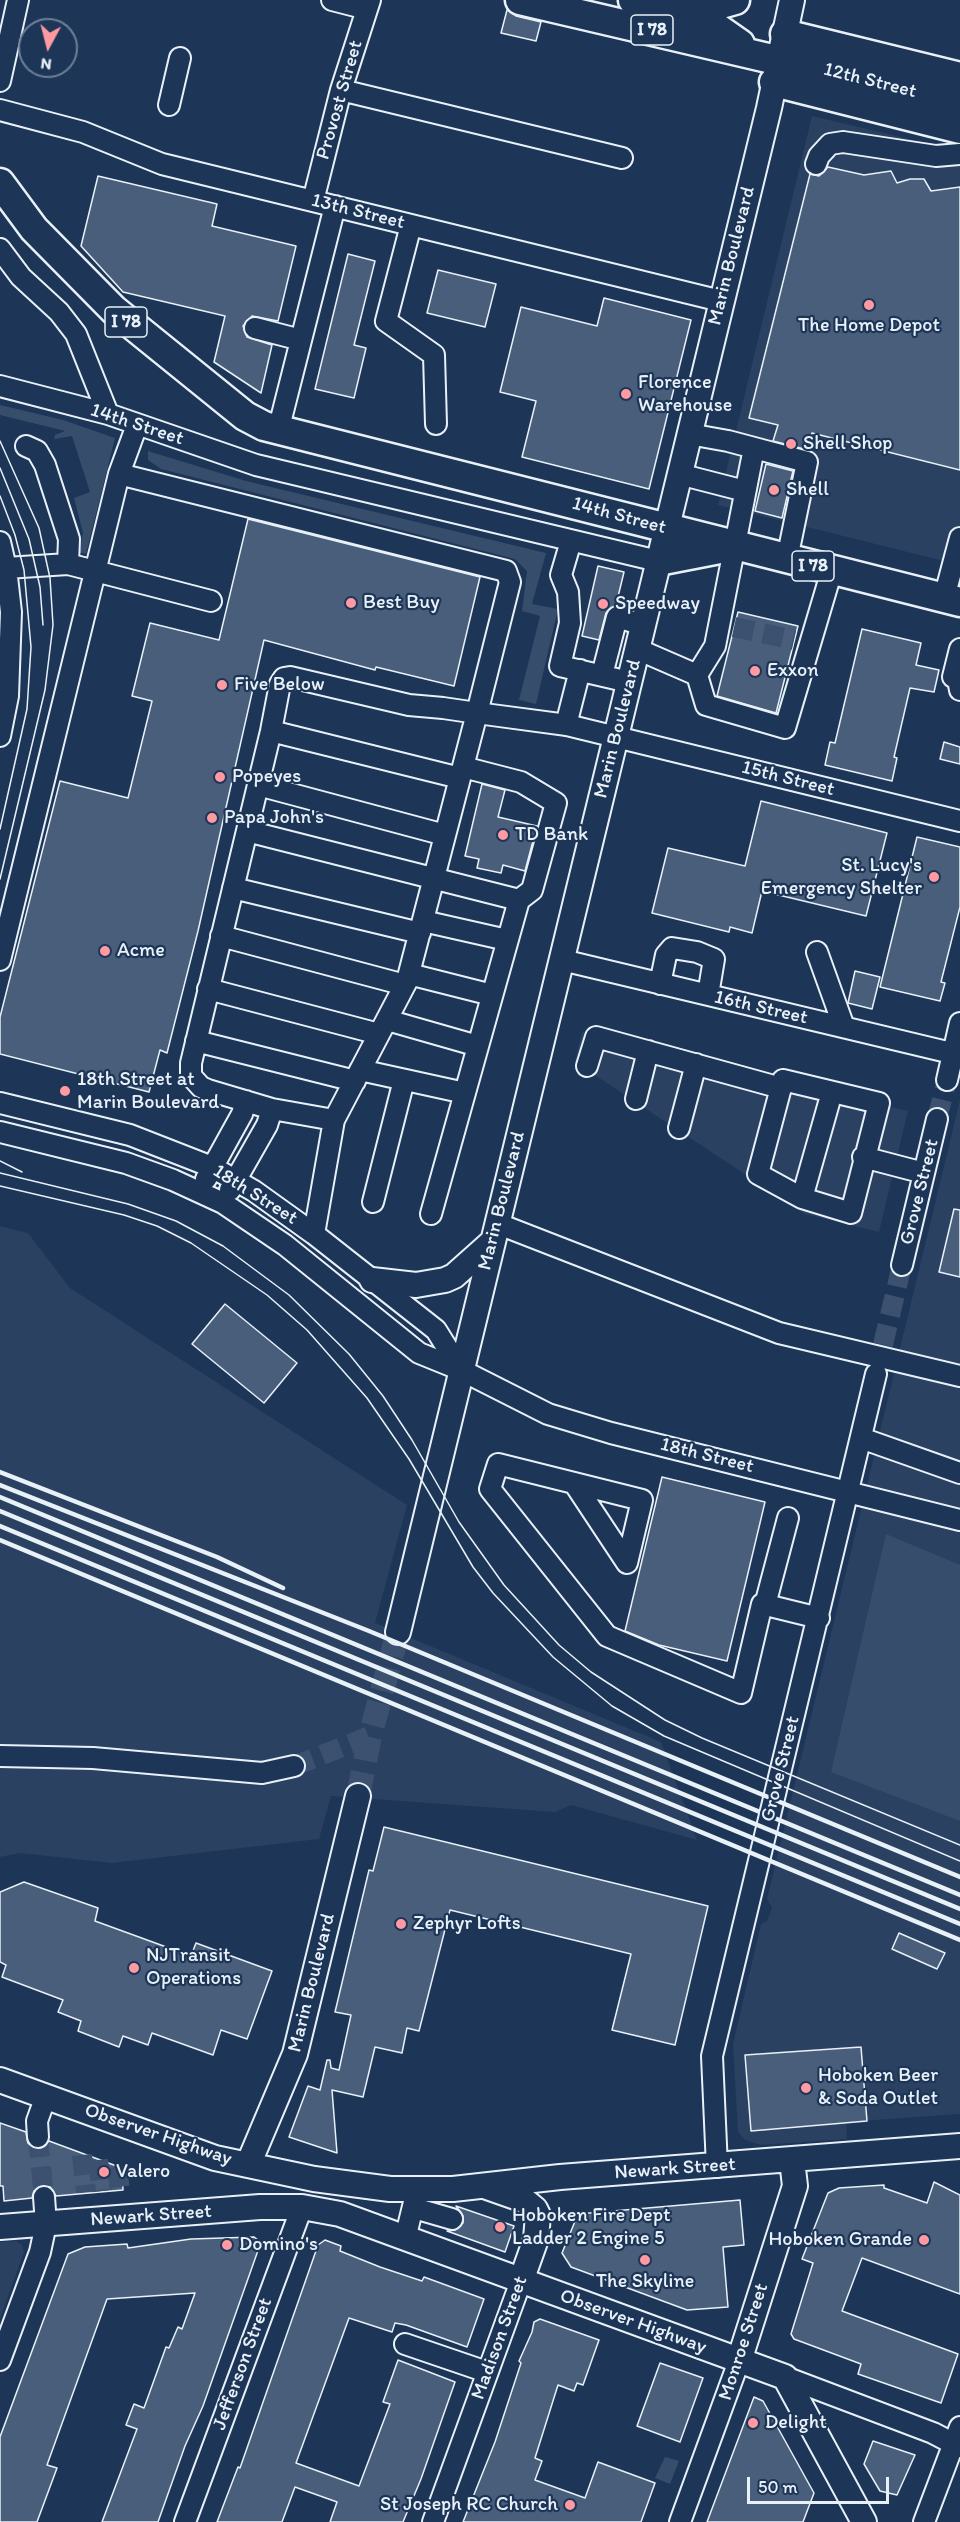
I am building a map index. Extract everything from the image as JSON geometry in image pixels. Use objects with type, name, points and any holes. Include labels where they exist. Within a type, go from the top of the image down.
[{"type":"highway","name":"I 78","points":[[520,0],[773,57]]},
{"type":"highway","name":"I 78","points":[[633,0],[677,11],[710,23],[773,57]]},
{"type":"highway","points":[[677,11],[707,8],[735,0]]},
{"type":"highway","points":[[773,57],[960,77]]},
{"type":"highway","points":[[773,57],[960,129]]},
{"type":"highway","name":"12th Street","points":[[773,57],[960,103]]},
{"type":"highway","name":"I 78","points":[[0,183],[50,247],[131,326],[245,416],[281,419]]},
{"type":"highway","name":"14th Street","points":[[281,419],[666,529],[952,600]]},
{"type":"highway","points":[[658,561],[734,546]]},
{"type":"main road","name":"Marin Boulevard","points":[[398,1632],[721,301],[773,57],[792,0]]},
{"type":"main road","points":[[372,1281],[416,1285],[445,1280],[454,1276],[494,1233]]},
{"type":"main road","name":"Marin Boulevard","points":[[248,2165],[295,2054],[358,1796]]},
{"type":"main road","name":"Observer Highway","points":[[0,2080],[204,2154],[347,2185],[390,2189]]},
{"type":"main road","name":"Newark Street","points":[[390,2189],[416,2199],[480,2185],[960,2146]]},
{"type":"main road","name":"Monroe Street","points":[[739,2361],[795,2186],[792,2160]]},
{"type":"main road","name":"Madison Street","points":[[480,2185],[524,2200],[535,2209],[538,2215],[536,2239],[521,2281]]},
{"type":"main road","name":"Newark Street","points":[[0,2227],[302,2207]]},
{"type":"main road","name":"Observer Highway","points":[[302,2207],[340,2214],[785,2377]]},
{"type":"main road","points":[[785,2377],[813,2433],[864,2522]]},
{"type":"street","points":[[0,81],[18,0]]},
{"type":"street","points":[[332,0],[369,4]]},
{"type":"street","name":"Provost Street","points":[[313,201],[341,90],[369,4]]},
{"type":"street","points":[[169,105],[180,58]]},
{"type":"street","points":[[341,90],[622,158]]},
{"type":"street","name":"13th Street","points":[[0,110],[83,132],[162,164],[721,301]]},
{"type":"street","points":[[816,164],[819,156],[830,144],[843,142],[936,156],[960,154]]},
{"type":"street","points":[[857,144],[960,170]]},
{"type":"street","points":[[281,419],[335,206]]},
{"type":"street","points":[[411,225],[386,321],[434,355],[436,424]]},
{"type":"street","points":[[0,249],[21,277],[69,322],[84,347],[108,414]]},
{"type":"street","points":[[255,328],[301,340]]},
{"type":"street","name":"14th Street","points":[[0,386],[108,414],[256,465],[658,561]]},
{"type":"street","points":[[0,960],[119,474],[137,425]]},
{"type":"street","points":[[689,434],[807,462],[787,559]]},
{"type":"street","points":[[26,446],[37,451],[45,465],[69,539],[68,564]]},
{"type":"street","points":[[754,448],[734,546],[727,625],[697,675],[706,705],[785,728],[802,642],[832,570]]},
{"type":"street","points":[[119,474],[506,571],[510,582],[407,979],[334,1120],[314,1234]]},
{"type":"street","points":[[679,474],[745,491]]},
{"type":"street","points":[[571,540],[561,575],[568,592],[570,623],[560,666],[629,681]]},
{"type":"street","points":[[0,542],[6,568],[12,633],[0,736]]},
{"type":"street","points":[[952,600],[958,549]]},
{"type":"street","points":[[6,568],[68,564],[211,601]]},
{"type":"street","points":[[602,675],[617,617],[643,625]]},
{"type":"street","points":[[637,649],[697,675]]},
{"type":"street","points":[[960,649],[953,678],[960,681]]},
{"type":"street","points":[[566,725],[580,670]]},
{"type":"street","name":"15th Street","points":[[334,1120],[272,1109],[208,1090],[195,1082],[190,1070],[271,731],[280,684],[284,678],[290,677],[410,705],[566,725],[960,821]]},
{"type":"street","points":[[271,731],[462,772],[521,782],[556,803],[532,890],[519,900],[431,1214]]},
{"type":"street","points":[[258,785],[445,835]]},
{"type":"street","points":[[247,831],[519,900]]},
{"type":"street","points":[[233,888],[422,927],[507,940]]},
{"type":"street","points":[[221,936],[407,979],[492,995]]},
{"type":"street","points":[[660,984],[666,955],[672,948],[698,952],[714,959],[708,995]]},
{"type":"street","points":[[817,951],[844,1027]]},
{"type":"street","name":"16th Street","points":[[562,960],[956,1054]]},
{"type":"street","points":[[208,989],[478,1046]]},
{"type":"street","points":[[947,1080],[956,1054],[960,1023]]},
{"type":"street","points":[[587,1066],[596,1037],[781,1088]]},
{"type":"street","points":[[196,1041],[358,1076],[404,1080],[465,1093]]},
{"type":"street","points":[[636,1099],[648,1051]]},
{"type":"street","points":[[679,1128],[696,1064]]},
{"type":"street","points":[[373,1202],[404,1080]]},
{"type":"street","points":[[783,1080],[832,1092],[879,1103],[850,1213],[802,1198],[758,1174],[783,1080]]},
{"type":"street","points":[[802,1198],[832,1092]]},
{"type":"street","points":[[199,1191],[242,1114],[246,1101]]},
{"type":"street","name":"18th Street","points":[[0,1103],[130,1135],[212,1167],[236,1180],[314,1234],[435,1330],[462,1370]]},
{"type":"street","points":[[223,1203],[267,1125],[272,1109]]},
{"type":"street","name":"Grove Street","points":[[902,1265],[938,1119]]},
{"type":"street","name":"18th Street","points":[[0,1132],[126,1163],[199,1191],[223,1203],[285,1245],[419,1353],[462,1370],[529,1405],[568,1421],[960,1520]]},
{"type":"street","points":[[863,1157],[924,1173]]},
{"type":"street","points":[[494,1233],[779,1333],[960,1376]]},
{"type":"street","name":"Grove Street","points":[[717,2167],[712,2056],[876,1374]]},
{"type":"street","points":[[861,1438],[960,1473]]},
{"type":"street","points":[[574,1483],[498,1464],[490,1489],[607,1636],[741,1693],[762,1604],[819,1618]]},
{"type":"street","points":[[765,1605],[788,1518]]},
{"type":"street","points":[[0,1756],[93,1758],[262,1773],[294,1766]]},
{"type":"street","points":[[38,2137],[37,2121],[46,2097]]},
{"type":"street","points":[[0,2360],[40,2252],[46,2224],[44,2197]]},
{"type":"street","points":[[405,2239],[416,2199],[452,2219]]},
{"type":"street","name":"Jefferson Street","points":[[185,2522],[302,2207]]},
{"type":"street","name":"Madison Street","points":[[432,2522],[521,2281]]},
{"type":"street","points":[[405,2344],[487,2372]]},
{"type":"street","name":"Monroe Street","points":[[680,2522],[739,2361]]},
{"type":"street","name":"Observer Highway","points":[[785,2377],[933,2433],[958,2439]]},
{"type":"street","points":[[924,2522],[958,2439]]},
{"type":"shaded area","name":"The Home Depot","points":[[812,116],[960,151],[960,565],[718,505]]},
{"type":"shaded area","points":[[0,405],[63,420],[115,438],[86,554],[79,552],[83,533],[74,498],[90,492],[72,436],[54,439],[55,435],[65,431],[0,415]]},
{"type":"shaded area","points":[[148,451],[246,481],[546,553],[532,604],[558,609],[536,704],[519,700],[540,616],[522,611],[527,571],[515,559],[161,469],[148,460]]},
{"type":"shaded area","points":[[582,1032],[908,1111],[879,1232],[805,1214],[575,1062]]},
{"type":"shaded area","points":[[960,1100],[960,2114],[846,2122],[847,2139],[761,2145],[745,2140],[738,2132],[733,2044],[761,1924],[767,1921],[772,1908],[767,1899]]},
{"type":"shaded area","points":[[0,1226],[28,1233],[70,1288],[407,1505],[375,1623],[661,1742],[697,1840],[571,1805],[555,1812],[331,1796],[319,1839],[112,1863],[20,1853],[0,1857]]},
{"type":"shaded area","points":[[886,1534],[960,1565],[960,1821],[831,1772]]},
{"type":"shaded area","points":[[16,2241],[22,2245],[24,2252],[0,2319],[0,2242]]},
{"type":"shaded area","points":[[665,2457],[679,2461],[670,2484],[655,2478]]},
{"type":"building","points":[[507,10],[516,16],[541,22],[536,41],[501,33]]},
{"type":"building","name":"The Home Depot","points":[[828,167],[864,175],[891,171],[897,183],[910,179],[924,179],[931,191],[960,187],[960,470],[812,433],[808,450],[773,441],[778,425],[749,418],[810,174],[819,176]]},
{"type":"building","points":[[98,176],[217,204],[212,226],[296,246],[278,321],[252,316],[243,326],[247,337],[272,345],[261,393],[214,362],[225,316],[123,292],[81,246]]},
{"type":"building","points":[[348,254],[375,261],[354,345],[366,348],[354,398],[315,389]]},
{"type":"building","points":[[438,270],[496,284],[485,327],[427,313]]},
{"type":"building","name":"Florence Warehouse","points":[[604,298],[691,320],[649,489],[522,457],[536,401],[500,392],[521,307],[597,326]]},
{"type":"building","name":"Shell","points":[[766,464],[793,471],[782,518],[755,511]]},
{"type":"building","points":[[248,519],[480,577],[454,686],[376,667],[375,670],[264,640],[198,931],[167,1053],[160,1050],[149,1092],[0,1054],[0,1017],[60,781],[128,798],[152,701],[132,696],[150,623],[219,640]]},
{"type":"building","name":"Speedway","points":[[598,566],[624,572],[616,605],[606,613],[599,640],[582,636]]},
{"type":"building","name":"Exxon","points":[[738,612],[798,626],[776,713],[717,696]]},
{"type":"building","points":[[862,629],[921,643],[916,665],[939,670],[934,692],[910,688],[894,757],[897,758],[892,781],[825,765],[830,742],[835,743]]},
{"type":"building","points":[[944,742],[960,747],[960,764],[940,759]]},
{"type":"building","name":"TD Bank","points":[[482,784],[505,790],[498,817],[537,826],[525,871],[503,865],[501,873],[477,868],[479,859],[465,856]]},
{"type":"building","points":[[761,801],[887,833],[866,916],[762,891],[752,933],[730,927],[729,932],[652,913],[668,848],[745,866]]},
{"type":"building","name":"St. Lucy's Emergency Shelter","points":[[917,837],[960,847],[960,907],[941,982],[945,983],[940,1001],[880,987]]},
{"type":"building","points":[[855,971],[880,977],[872,1009],[848,1003]]},
{"type":"building","points":[[954,1209],[960,1210],[960,1277],[939,1272]]},
{"type":"building","points":[[225,1304],[297,1363],[264,1403],[192,1344]]},
{"type":"building","points":[[662,1477],[765,1502],[727,1661],[659,1645],[625,1631]]},
{"type":"building","points":[[384,1827],[708,1906],[675,2045],[612,2030],[631,1954],[450,1910],[419,2031],[407,2028],[402,2053],[375,2047],[363,2097],[332,2090],[337,2153],[289,2137],[308,2086],[320,2090],[327,2060],[330,2060],[331,2068],[339,2070],[351,2015],[335,2012],[369,1870],[373,1871]]},
{"type":"building","name":"NJTransit Operations","points":[[24,1882],[98,1908],[95,1921],[191,1956],[196,1943],[272,1971],[247,2039],[221,2030],[213,2055],[152,2033],[148,2045],[123,2036],[119,2047],[78,2031],[81,2021],[58,2012],[63,2000],[2,1977],[6,1965],[0,1962],[0,1892]]},
{"type":"building","points":[[899,1933],[945,1953],[937,1969],[892,1949]]},
{"type":"building","name":"Hoboken Beer & Soda Outlet","points":[[861,2047],[867,2121],[751,2131],[745,2055]]},
{"type":"building","points":[[0,2123],[26,2132],[28,2143],[33,2148],[44,2147],[49,2141],[122,2168],[123,2190],[56,2196],[50,2187],[43,2185],[34,2191],[32,2198],[4,2201],[3,2186],[0,2186]]},
{"type":"building","points":[[934,2182],[960,2195],[960,2294],[862,2258],[842,2311],[958,2354],[941,2403],[858,2374],[861,2364],[794,2339],[791,2334],[813,2263],[802,2259],[828,2193],[839,2188],[884,2185],[884,2188],[927,2203]]},
{"type":"building","name":"The Skyline","points":[[740,2200],[744,2245],[723,2247],[728,2307],[687,2310],[571,2267],[562,2253],[578,2214]]},
{"type":"building","points":[[456,2206],[514,2226],[505,2252],[447,2231],[455,2230],[463,2223],[463,2216]]},
{"type":"building","points":[[254,2237],[261,2242],[203,2406],[185,2446],[158,2522],[102,2522],[137,2429],[126,2425],[134,2404],[144,2408],[166,2347],[169,2348],[178,2327],[182,2329],[195,2293],[107,2299],[47,2465],[57,2468],[37,2522],[0,2522],[0,2437],[68,2254],[85,2247],[127,2244],[128,2248],[191,2239]]},
{"type":"building","points":[[325,2240],[341,2246],[340,2251],[380,2267],[422,2281],[424,2277],[484,2299],[467,2347],[406,2325],[395,2323],[392,2332],[349,2318],[296,2463],[359,2486],[390,2404],[383,2402],[398,2360],[455,2382],[421,2479],[403,2522],[330,2522],[337,2502],[295,2487],[282,2522],[217,2522],[238,2467],[240,2468],[318,2245]]},
{"type":"building","points":[[540,2319],[599,2340],[583,2385],[577,2383],[574,2391],[558,2385],[535,2458],[542,2461],[535,2480],[585,2498],[598,2462],[655,2483],[641,2522],[463,2522],[495,2442],[521,2363],[519,2361],[534,2322]]},
{"type":"building","points":[[660,2363],[703,2378],[680,2442],[637,2426]]},
{"type":"building","points":[[754,2397],[763,2401],[814,2493],[803,2522],[707,2522]]},
{"type":"building","points":[[873,2441],[915,2455],[897,2495],[880,2491],[864,2464]]},
{"type":"tunnel","points":[[734,627],[794,640]]},
{"type":"tunnel","points":[[937,1119],[947,1080]]},
{"type":"tunnel","points":[[876,1374],[902,1265]]},
{"type":"tunnel","points":[[358,1796],[370,1736],[398,1632]]},
{"type":"tunnel","points":[[294,1766],[370,1736]]},
{"type":"tunnel","points":[[38,2137],[44,2197]]},
{"type":"tunnel","points":[[82,2155],[86,2192]]},
{"type":"tunnel","points":[[98,2160],[102,2191]]},
{"type":"tunnel","points":[[117,2167],[120,2190]]},
{"type":"tram line","points":[[0,441],[39,528],[50,578],[53,625],[45,690],[0,879]]},
{"type":"tram line","points":[[0,468],[29,539],[40,587],[43,625]]},
{"type":"tram line","points":[[0,496],[15,535],[24,570],[31,647],[27,709],[0,829]]},
{"type":"tram line","points":[[0,1161],[22,1172]]},
{"type":"tram line","points":[[0,1173],[128,1204],[176,1221],[223,1246],[289,1295],[349,1354],[383,1396],[412,1440],[459,1522],[504,1585],[559,1645],[591,1672],[665,1720],[702,1738],[960,1845]]},
{"type":"tram line","points":[[0,1186],[124,1215],[157,1226],[191,1243],[267,1295],[307,1330],[367,1398],[409,1459],[473,1567],[493,1593],[553,1657],[612,1706],[664,1736],[960,1861]]},
{"type":"railway","points":[[0,1472],[217,1557],[283,1588]]},
{"type":"railway","points":[[0,1485],[369,1631],[960,1877]]},
{"type":"railway","points":[[0,1497],[960,1895]]},
{"type":"railway","points":[[0,1511],[960,1909]]},
{"type":"railway","points":[[0,1526],[960,1924]]},
{"type":"railway","points":[[0,1540],[960,1940]]},
{"type":"place","name":"The Home Depot","points":[[869,305]]},
{"type":"place","name":"Florence Warehouse","points":[[626,394]]},
{"type":"place","name":"Shell Shop","points":[[791,444]]},
{"type":"place","name":"Shell","points":[[774,490]]},
{"type":"place","name":"Best Buy","points":[[351,603]]},
{"type":"place","name":"Speedway","points":[[603,604]]},
{"type":"place","name":"Exxon","points":[[755,671]]},
{"type":"place","name":"Five Below","points":[[222,685]]},
{"type":"place","name":"Popeyes","points":[[220,777]]},
{"type":"place","name":"Papa John's","points":[[212,818]]},
{"type":"place","name":"TD Bank","points":[[503,835]]},
{"type":"place","name":"St. Lucy's Emergency Shelter","points":[[934,877]]},
{"type":"place","name":"Acme","points":[[105,951]]},
{"type":"place","name":"18th Street at Marin Boulevard","points":[[65,1091]]},
{"type":"place","name":"Zephyr Lofts","points":[[401,1924]]},
{"type":"place","name":"NJTransit Operations","points":[[134,1968]]},
{"type":"place","name":"Hoboken Beer & Soda Outlet","points":[[806,2088]]},
{"type":"place","name":"Valero","points":[[104,2172]]},
{"type":"place","name":"Hoboken Fire Dept Ladder 2 Engine 5","points":[[500,2227]]},
{"type":"place","name":"Hoboken Grande","points":[[924,2240]]},
{"type":"place","name":"Domino's","points":[[227,2245]]},
{"type":"place","name":"The Skyline","points":[[645,2260]]},
{"type":"place","name":"Delight","points":[[753,2423]]},
{"type":"place","name":"St Joseph RC Church","points":[[570,2505]]}]
